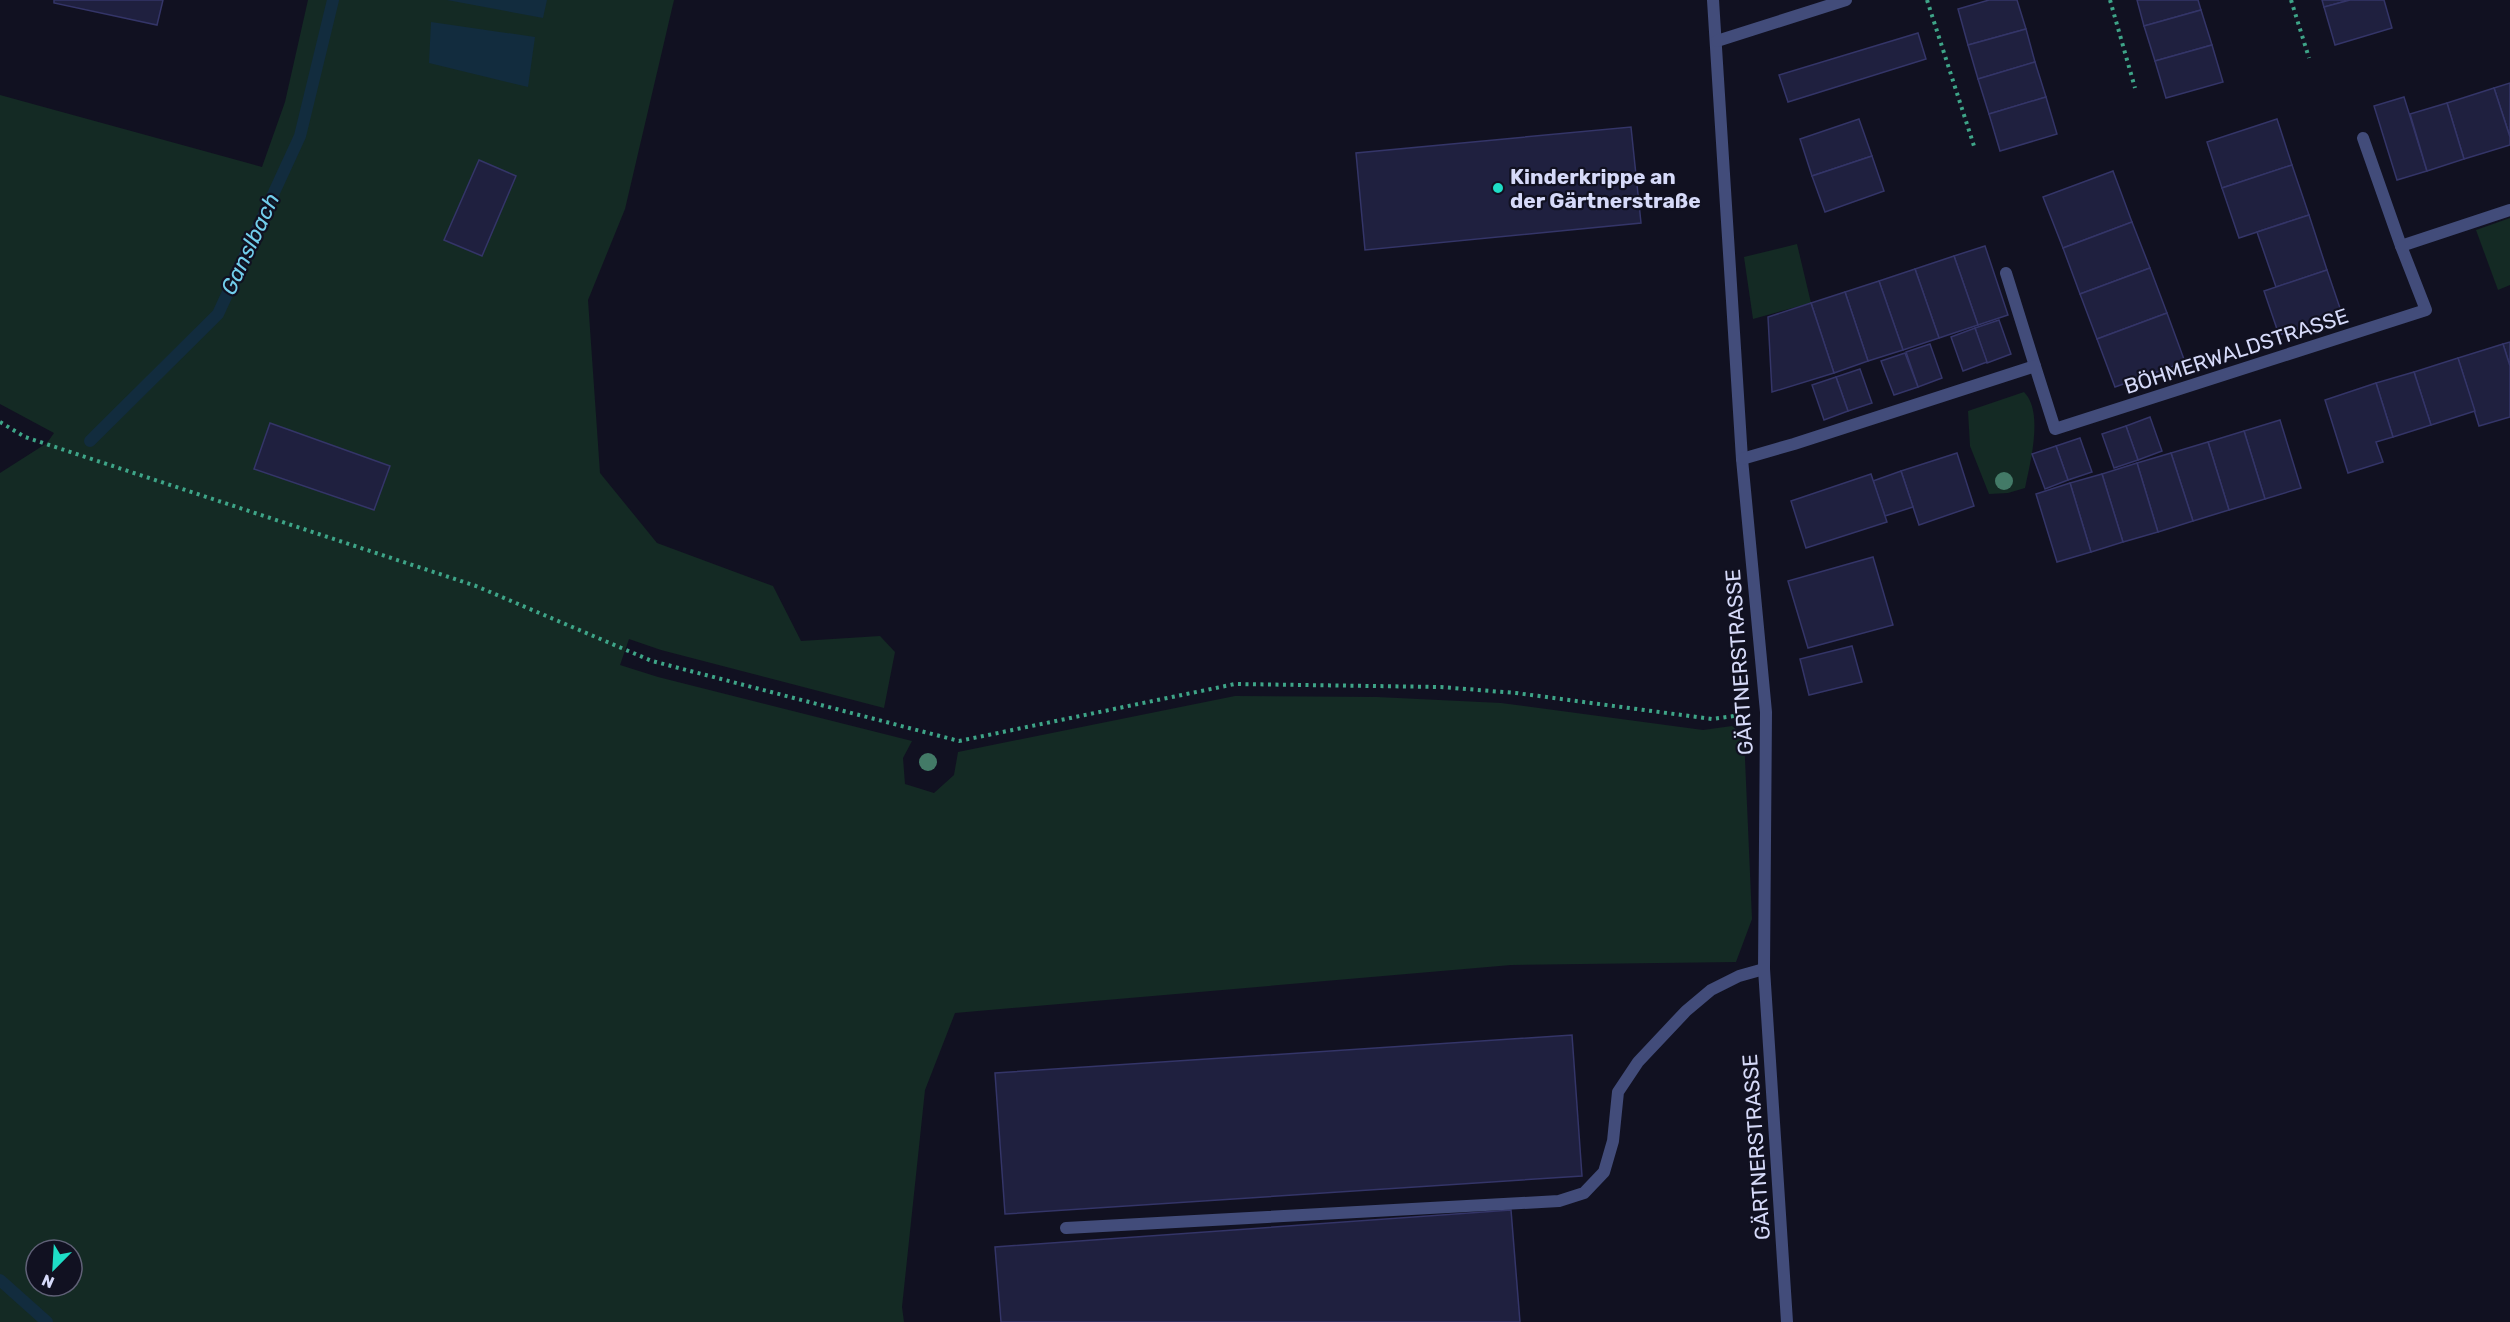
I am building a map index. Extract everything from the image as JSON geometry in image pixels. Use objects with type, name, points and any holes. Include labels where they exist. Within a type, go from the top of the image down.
[{"type":"street","name":"GÄRTNERSTRASSE","points":[[1713,0],[1742,459],[1766,712],[1764,969],[1787,1322]]},
{"type":"street","points":[[1717,41],[1846,0]]},
{"type":"street","name":"BÖHMERWALDSTRASSE","points":[[2006,273],[2055,429],[2426,310],[2363,138]]},
{"type":"street","points":[[2401,246],[2510,210]]},
{"type":"street","points":[[1742,459],[1805,441],[2035,366]]},
{"type":"street","points":[[1066,1228],[1559,1200],[1584,1193],[1604,1172],[1613,1141],[1617,1092],[1638,1062],[1686,1011],[1711,990],[1740,976],[1764,969]]},
{"type":"path","points":[[1927,0],[1974,146]]},
{"type":"path","points":[[2110,0],[2135,88]]},
{"type":"path","points":[[2291,0],[2309,58]]},
{"type":"path","points":[[0,423],[25,437],[476,586],[652,661],[959,741],[1235,684],[1441,687],[1516,693],[1712,719],[1766,712]]},
{"type":"green space","points":[[308,0],[674,0],[625,209],[588,300],[600,473],[657,543],[773,586],[801,641],[880,636],[895,652],[884,708],[661,650],[629,639],[620,665],[658,677],[912,741],[903,758],[905,784],[934,793],[954,775],[958,752],[1235,696],[1377,697],[1501,703],[1703,730],[1732,726],[1744,736],[1752,919],[1736,962],[1511,965],[955,1013],[925,1090],[902,1307],[904,1322],[0,1322],[0,473],[47,443],[54,433],[0,404],[0,95],[262,167],[285,102]]},
{"type":"green space","points":[[2510,218],[2510,285],[2498,290],[2476,230]]},
{"type":"green space","points":[[1797,244],[1811,303],[1753,319],[1744,257]]},
{"type":"green space","points":[[2024,392],[2030,401],[2034,425],[2032,452],[2025,488],[2008,493],[1989,494],[1970,446],[1968,411]]},
{"type":"water","points":[[447,0],[547,0],[543,18]]},
{"type":"water","points":[[431,22],[535,37],[528,87],[429,63]]},
{"type":"building","points":[[54,0],[163,0],[157,25],[54,3]]},
{"type":"building","points":[[1989,0],[2017,0],[2026,29],[1968,45],[1958,9]]},
{"type":"building","points":[[2137,0],[2198,0],[2201,10],[2144,26]]},
{"type":"building","points":[[2322,0],[2350,0],[2324,7]]},
{"type":"building","points":[[2350,0],[2384,0],[2392,28],[2335,45],[2324,7]]},
{"type":"building","points":[[2201,10],[2212,45],[2155,61],[2144,26]]},
{"type":"building","points":[[2026,29],[2035,62],[1978,79],[1968,45]]},
{"type":"building","points":[[1918,33],[1926,59],[1788,102],[1779,75]]},
{"type":"building","points":[[2212,45],[2223,82],[2166,98],[2155,61]]},
{"type":"building","points":[[2035,62],[2046,97],[1989,114],[1978,79]]},
{"type":"building","points":[[2510,83],[2510,137],[2494,88]]},
{"type":"building","points":[[2494,88],[2510,137],[2510,145],[2464,159],[2447,103]]},
{"type":"building","points":[[2046,97],[2057,134],[2000,151],[1989,114]]},
{"type":"building","points":[[2404,97],[2427,171],[2397,180],[2374,106]]},
{"type":"building","points":[[2447,103],[2464,159],[2427,171],[2410,114]]},
{"type":"building","points":[[1859,119],[1872,156],[1812,176],[1800,139]]},
{"type":"building","points":[[2277,119],[2292,165],[2222,188],[2207,142]]},
{"type":"building","name":"Kinderkrippe an der Gärtnerstraße","points":[[1631,127],[1641,223],[1365,250],[1356,153]]},
{"type":"building","points":[[1872,156],[1884,191],[1825,212],[1812,176]]},
{"type":"building","points":[[479,160],[516,176],[482,256],[444,240]]},
{"type":"building","points":[[2292,165],[2309,215],[2239,238],[2222,188]]},
{"type":"building","points":[[2113,171],[2132,222],[2063,248],[2043,197]]},
{"type":"building","points":[[2309,215],[2327,270],[2276,287],[2257,232]]},
{"type":"building","points":[[2132,222],[2150,268],[2080,294],[2063,248]]},
{"type":"building","points":[[1985,246],[2008,315],[1978,325],[1954,256]]},
{"type":"building","points":[[1954,256],[1978,325],[1939,338],[1915,269]]},
{"type":"building","points":[[2150,268],[2167,313],[2097,339],[2080,294]]},
{"type":"building","points":[[1915,269],[1939,338],[1903,350],[1879,281]]},
{"type":"building","points":[[2327,270],[2342,314],[2279,335],[2264,291]]},
{"type":"building","points":[[1879,281],[1903,350],[1868,361],[1845,292]]},
{"type":"building","points":[[1845,292],[1868,361],[1834,373],[1811,303]]},
{"type":"building","points":[[1811,303],[1834,373],[1772,392],[1768,317]]},
{"type":"building","points":[[2167,313],[2185,362],[2115,387],[2097,339]]},
{"type":"building","points":[[1999,320],[2011,354],[1987,363],[1975,328]]},
{"type":"building","points":[[1975,328],[1987,362],[1963,371],[1951,337]]},
{"type":"building","points":[[2510,342],[2510,366],[2503,344]]},
{"type":"building","points":[[1930,344],[1942,378],[1918,387],[1906,352]]},
{"type":"building","points":[[2503,344],[2510,366],[2510,417],[2479,426],[2458,358]]},
{"type":"building","points":[[1905,353],[1918,387],[1894,395],[1881,361]]},
{"type":"building","points":[[2458,358],[2475,411],[2431,425],[2414,372]]},
{"type":"building","points":[[1860,369],[1872,403],[1848,411],[1836,377]]},
{"type":"building","points":[[2414,372],[2431,425],[2393,437],[2376,383]]},
{"type":"building","points":[[1836,377],[1848,411],[1824,420],[1812,385]]},
{"type":"building","points":[[2376,383],[2393,437],[2376,442],[2383,462],[2348,473],[2325,400]]},
{"type":"building","points":[[2150,417],[2162,451],[2138,460],[2126,426]]},
{"type":"building","points":[[2280,420],[2301,488],[2265,499],[2244,431]]},
{"type":"building","points":[[270,423],[390,466],[374,510],[254,469]]},
{"type":"building","points":[[2126,426],[2138,460],[2114,468],[2102,434]]},
{"type":"building","points":[[2244,431],[2265,499],[2229,510],[2208,442]]},
{"type":"building","points":[[2080,438],[2092,472],[2068,480],[2056,446]]},
{"type":"building","points":[[2208,442],[2229,510],[2193,521],[2171,453]]},
{"type":"building","points":[[2056,446],[2068,480],[2045,489],[2032,454]]},
{"type":"building","points":[[1957,453],[1974,506],[1919,525],[1901,471]]},
{"type":"building","points":[[2171,453],[2193,521],[2158,532],[2137,463]]},
{"type":"building","points":[[2137,463],[2158,532],[2123,542],[2102,474]]},
{"type":"building","points":[[1901,471],[1913,507],[1885,516],[1873,481]]},
{"type":"building","points":[[1871,474],[1887,522],[1806,548],[1791,501]]},
{"type":"building","points":[[2102,474],[2123,542],[2091,552],[2070,483]]},
{"type":"building","points":[[2070,483],[2091,552],[2057,562],[2036,494]]},
{"type":"building","points":[[1873,557],[1893,625],[1808,648],[1788,581]]},
{"type":"building","points":[[1852,646],[1862,682],[1809,695],[1800,659]]},
{"type":"building","points":[[1572,1035],[1582,1176],[1005,1214],[995,1073]]},
{"type":"building","points":[[1511,1210],[1520,1322],[1001,1322],[995,1247]]},
{"type":"waterway","name":"Ganslbach","points":[[90,441],[218,314],[300,136],[333,0]]},
{"type":"waterway","points":[[0,1280],[47,1322]]},
{"type":"place","name":"Kinderkrippe an der Gärtnerstraße","points":[[1498,188]]}]
